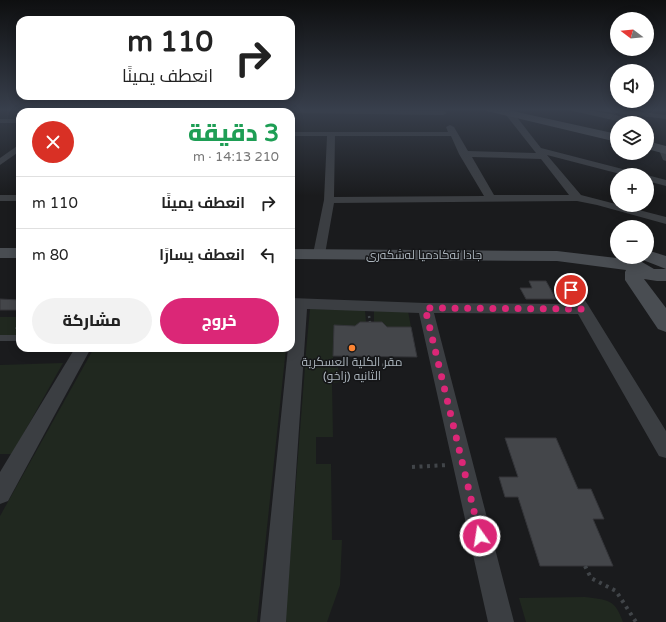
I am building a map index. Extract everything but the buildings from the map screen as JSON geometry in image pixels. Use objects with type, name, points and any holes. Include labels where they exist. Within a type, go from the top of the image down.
[{"type":"main road","points":[[654,148],[665,153]]},
{"type":"main road","points":[[654,253],[666,246]]},
{"type":"main road","points":[[557,256],[587,252],[610,253]]},
{"type":"main road","points":[[0,253],[16,253]]},
{"type":"main road","name":"جادا ئه‌كادميا له‌شكه‌رى","points":[[295,254],[557,256]]},
{"type":"main road","points":[[557,256],[610,261]]},
{"type":"main road","points":[[654,262],[666,263]]},
{"type":"main road","points":[[639,264],[634,272],[635,280],[666,324]]},
{"type":"main road","points":[[644,264],[653,275],[666,275]]},
{"type":"street","points":[[319,254],[329,200],[331,138]]},
{"type":"street","points":[[456,138],[491,199]]},
{"type":"street","points":[[527,138],[576,198]]},
{"type":"street","points":[[0,162],[16,151]]},
{"type":"street","points":[[464,154],[541,153],[610,169]]},
{"type":"street","points":[[654,180],[666,183]]},
{"type":"street","points":[[0,198],[16,198]]},
{"type":"street","points":[[329,200],[576,198],[598,202],[666,222]]},
{"type":"street","points":[[571,290],[666,449]]},
{"type":"street","points":[[273,622],[295,365],[296,303],[425,308],[583,309]]},
{"type":"street","points":[[425,308],[501,622]]},
{"type":"street","points":[[0,492],[81,352]]},
{"type":"lane","points":[[0,338],[16,338]]},
{"type":"path","points":[[295,365],[402,365]]},
{"type":"path","points":[[412,467],[463,465]]},
{"type":"path","points":[[585,566],[591,578],[616,591],[636,622]]},
{"type":"shaded area","points":[[310,309],[365,310],[366,322],[360,322],[355,326],[334,325],[333,362],[305,362]]},
{"type":"shaded area","points":[[374,310],[408,311],[411,327],[387,327],[382,322],[374,322]]},
{"type":"shaded area","points":[[0,317],[16,317],[16,338],[0,338]]},
{"type":"shaded area","points":[[92,352],[286,352],[257,622],[0,622],[0,516]]},
{"type":"shaded area","points":[[63,363],[12,454],[0,454],[0,365]]},
{"type":"shaded area","points":[[305,367],[338,367],[340,382],[332,383],[333,437],[316,437],[316,464],[331,464],[332,540],[342,540],[340,585],[327,622],[285,622]]},
{"type":"shaded area","points":[[585,597],[610,602],[617,609],[623,622],[526,622],[519,598]]},
{"type":"place","name":"مقر الكلية العسكرية الثانيه (زاخو)","points":[[352,348]]},
{"type":"route","points":[[480,536],[425,308],[583,309],[571,290]]}]
